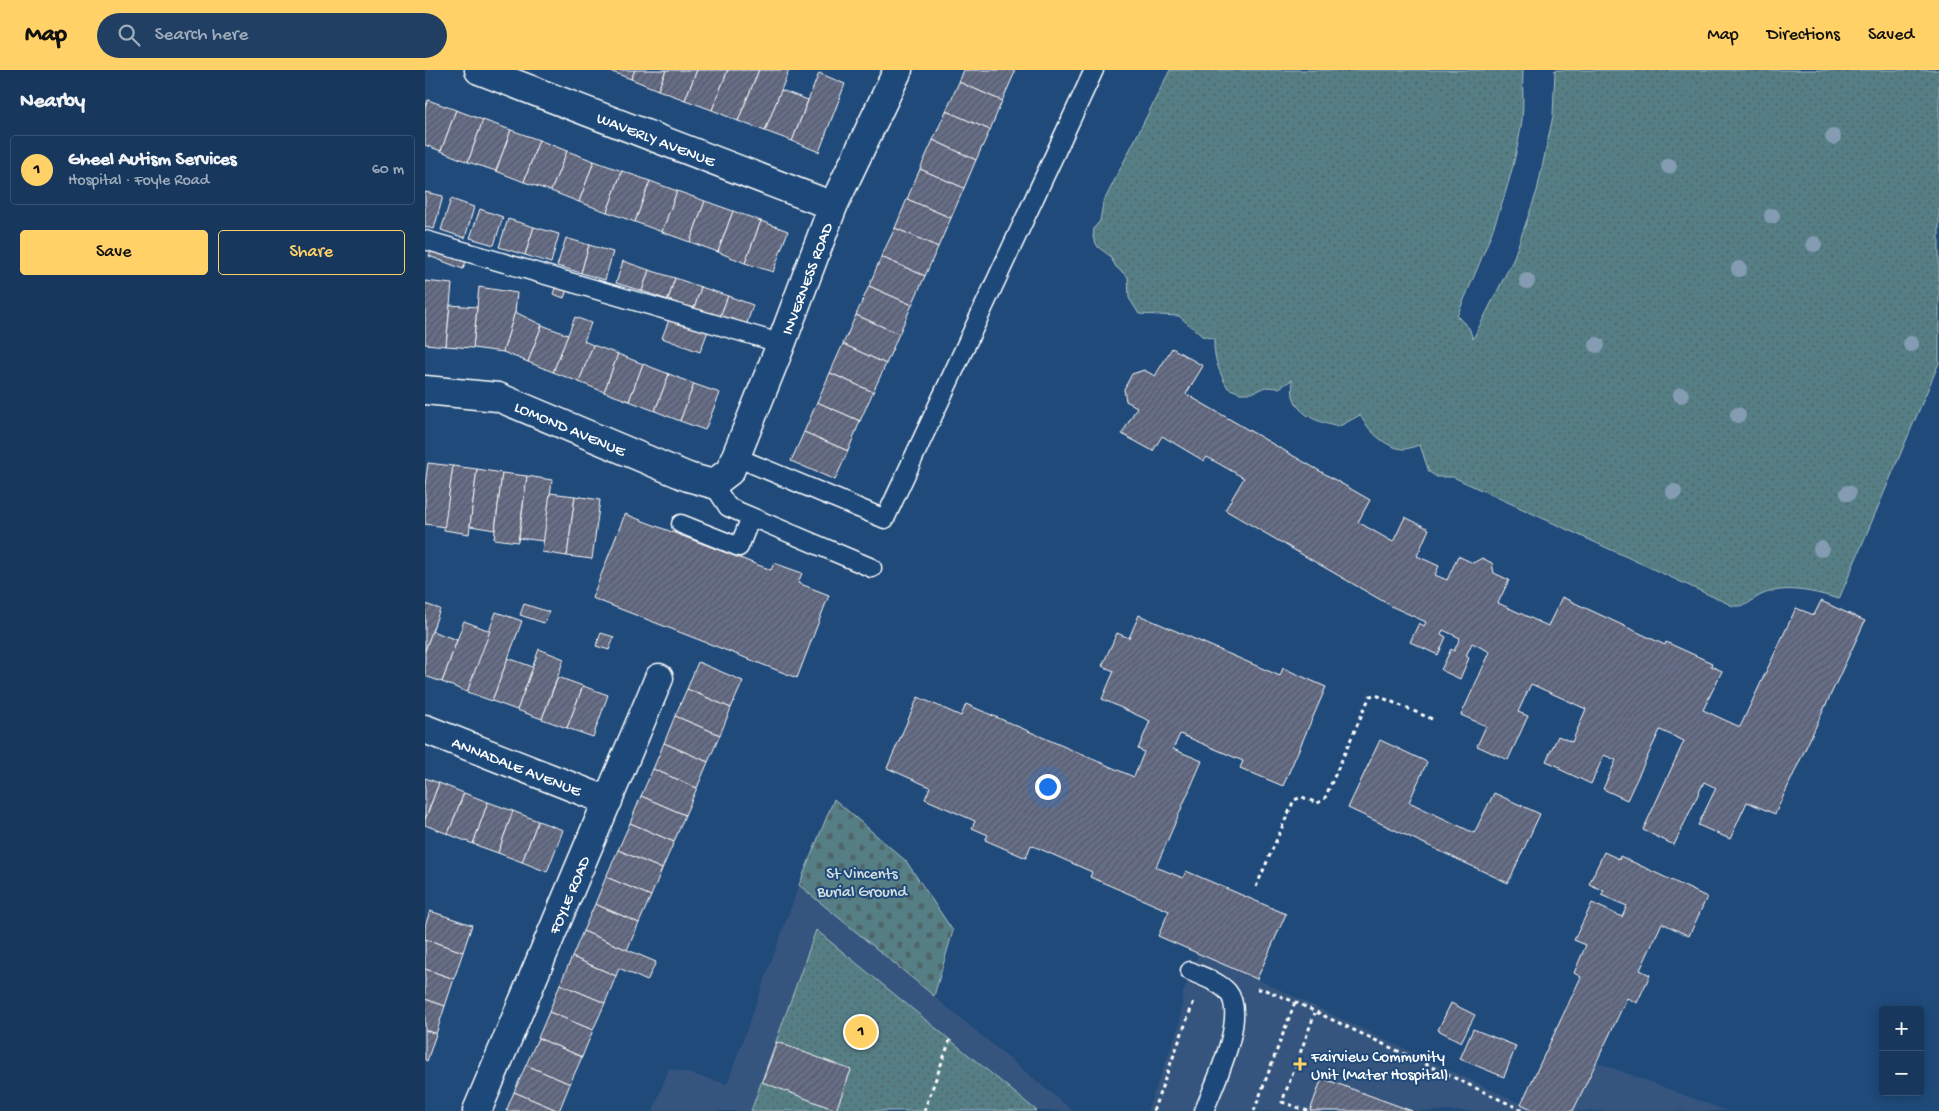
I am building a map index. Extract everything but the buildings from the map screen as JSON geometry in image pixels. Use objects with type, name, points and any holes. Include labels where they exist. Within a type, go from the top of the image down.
[{"type":"street","name":"WAVERLY AVENUE","points":[[479,70],[833,206]]},
{"type":"street","name":"INVERNESS ROAD","points":[[713,484],[730,471],[833,206],[898,70]]},
{"type":"street","name":"LOMOND AVENUE","points":[[425,390],[498,397],[687,477],[713,484]]},
{"type":"street","name":"FOYLE ROAD","points":[[477,1111],[659,678]]},
{"type":"street","name":"ANNADALE AVENUE","points":[[425,729],[608,801]]},
{"type":"lane","points":[[735,457],[885,519],[1095,70]]},
{"type":"lane","points":[[425,240],[756,336],[780,346]]},
{"type":"lane","points":[[713,484],[728,507],[872,568]]},
{"type":"lane","points":[[681,524],[739,547],[751,518]]},
{"type":"lane","points":[[1197,974],[1219,984],[1229,993],[1233,1003],[1235,1021],[1229,1044],[1204,1111]]},
{"type":"path","points":[[1256,887],[1294,800],[1302,797],[1317,804],[1324,800],[1370,696],[1376,695],[1432,719]]},
{"type":"path","points":[[1153,1111],[1197,974]]},
{"type":"path","points":[[1219,984],[1231,990],[1265,990],[1295,1002],[1524,1111]]},
{"type":"path","points":[[1254,1111],[1295,1002]]},
{"type":"path","points":[[1308,1111],[1282,1102],[1315,1013]]},
{"type":"path","points":[[924,1111],[950,1040]]},
{"type":"shaded area","points":[[799,885],[1073,1111],[653,1111],[669,1068],[727,1084]]},
{"type":"shaded area","name":"Fairview Community Unit (Mater Hospital)","points":[[1198,954],[1257,979],[1536,1111],[1147,1111],[1180,1023],[1183,993]]},
{"type":"shaded area","points":[[1597,1062],[1727,1111],[1573,1111]]},
{"type":"green space","points":[[1170,70],[1523,70],[1522,120],[1512,171],[1487,244],[1457,316],[1469,328],[1473,339],[1513,260],[1537,191],[1553,116],[1555,70],[1939,70],[1939,363],[1839,599],[1800,590],[1780,590],[1761,595],[1746,605],[1733,606],[1453,477],[1437,477],[1429,472],[1420,445],[1404,449],[1384,442],[1372,432],[1360,415],[1338,427],[1311,418],[1296,403],[1293,396],[1292,380],[1279,388],[1265,387],[1252,393],[1240,393],[1228,388],[1217,364],[1214,339],[1202,336],[1179,316],[1139,314],[1129,298],[1128,277],[1116,267],[1110,256],[1098,247],[1093,238],[1094,228],[1100,221],[1103,203]]},
{"type":"green space","name":"St Vincents Burial Ground","points":[[834,799],[906,861],[953,931],[934,996],[799,885]]},
{"type":"green space","points":[[816,930],[1037,1111],[751,1111]]},
{"type":"place","name":"Gheel Autism Services","points":[[861,1032]]},
{"type":"place","name":"Fairview Community Unit (Mater Hospital)","points":[[1300,1064]]}]
